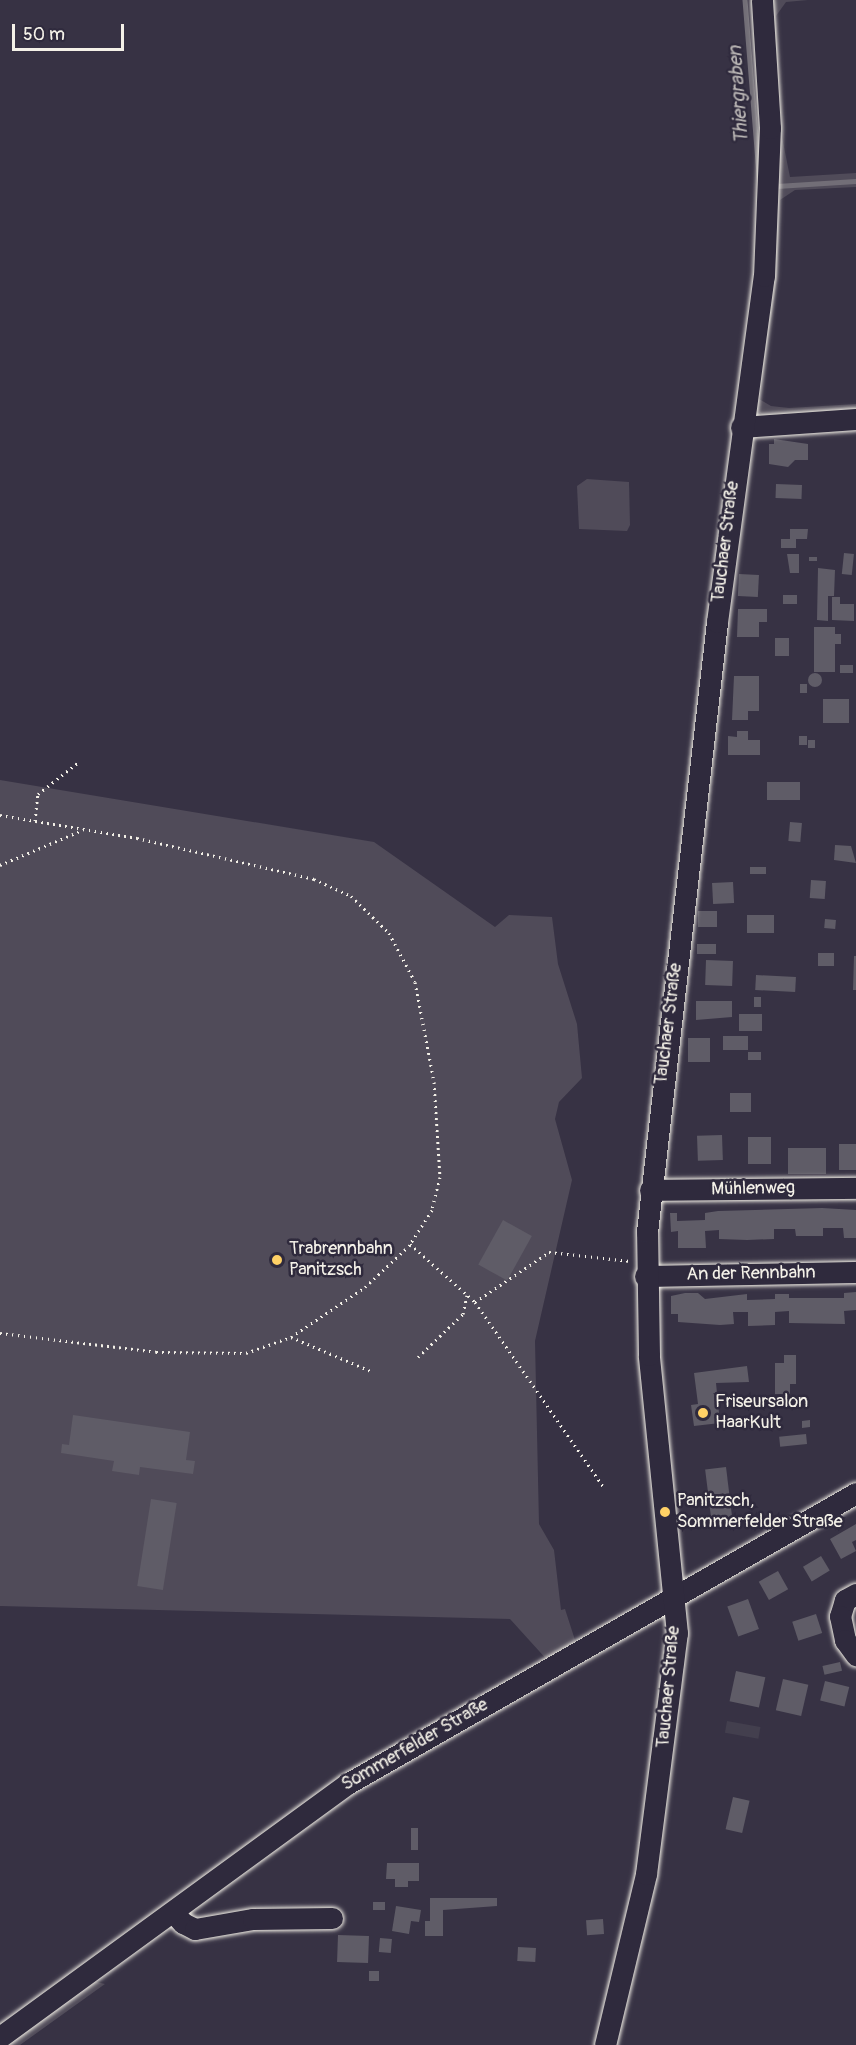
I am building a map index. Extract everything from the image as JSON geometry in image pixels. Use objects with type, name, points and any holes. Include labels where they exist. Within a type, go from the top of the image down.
[{"type":"street","name":"Tauchaer Straße","points":[[605,2045],[646,1874],[674,1672],[675,1599],[649,1355],[646,1268],[650,1190],[741,427],[768,227],[770,128],[762,0]]},
{"type":"street","points":[[741,427],[856,419]]},
{"type":"street","name":"Mühlenweg","points":[[650,1190],[856,1188]]},
{"type":"street","name":"An der Rennbahn","points":[[646,1268],[856,1272]]},
{"type":"street","name":"Sommerfelder Straße","points":[[0,2037],[347,1784],[675,1599],[856,1493]]},
{"type":"street","points":[[856,1594],[845,1600],[840,1616],[845,1640],[856,1655]]},
{"type":"street","points":[[174,1912],[183,1923],[195,1929],[253,1919],[333,1918]]},
{"type":"path","points":[[35,821],[38,794],[80,761]]},
{"type":"path","points":[[0,815],[84,829],[314,879],[351,896],[389,933],[415,982],[434,1082],[440,1177],[432,1210],[410,1244],[365,1287],[291,1337],[246,1353],[156,1352],[0,1333]]},
{"type":"path","points":[[0,865],[84,829]]},
{"type":"path","points":[[410,1244],[475,1302],[603,1486]]},
{"type":"path","points":[[475,1302],[549,1252],[646,1268]]},
{"type":"path","points":[[418,1357],[463,1314],[467,1295]]},
{"type":"path","points":[[291,1337],[373,1372]]},
{"type":"shaded area","points":[[769,0],[808,0],[786,2],[776,16],[781,132],[790,177],[856,173],[856,187],[795,190],[780,200],[777,279],[759,399],[771,406],[789,408],[856,404],[856,413],[763,416],[754,407]]},
{"type":"shaded area","points":[[587,479],[629,482],[630,525],[627,531],[579,529],[577,486]]},
{"type":"shaded area","name":"Trabrennbahn Panitzsch","points":[[0,780],[374,842],[495,927],[509,915],[552,917],[558,964],[577,1024],[582,1078],[559,1102],[555,1119],[572,1180],[535,1341],[539,1524],[554,1550],[561,1610],[565,1609],[575,1640],[569,1649],[537,1674],[344,1784],[0,2033],[94,1960],[354,1776],[549,1662],[510,1619],[0,1606]]},
{"type":"shaded area","points":[[727,1721],[760,1727],[758,1739],[725,1733]]},
{"type":"shaded area","points":[[92,1981],[105,1984],[20,2045],[7,2045]]},
{"type":"building","points":[[774,439],[808,444],[808,460],[795,460],[788,467],[769,464],[769,444],[774,444]]},
{"type":"building","points":[[776,484],[802,485],[801,499],[776,498]]},
{"type":"building","points":[[790,529],[808,529],[807,539],[796,539],[796,548],[781,548],[781,539],[790,539]]},
{"type":"building","points":[[844,553],[854,554],[852,575],[842,574]]},
{"type":"building","points":[[787,554],[799,554],[799,573],[790,573]]},
{"type":"building","points":[[809,557],[817,557],[817,561],[809,561]]},
{"type":"building","points":[[818,568],[835,570],[834,596],[828,596],[828,621],[817,620]]},
{"type":"building","points":[[739,574],[759,575],[758,597],[738,596]]},
{"type":"building","points":[[783,595],[797,595],[797,604],[783,604]]},
{"type":"building","points":[[832,597],[840,597],[840,604],[854,604],[854,621],[832,620]]},
{"type":"building","points":[[738,609],[767,609],[767,622],[759,622],[759,637],[737,637]]},
{"type":"building","points":[[814,627],[835,627],[835,634],[841,634],[841,644],[835,644],[835,672],[814,672]]},
{"type":"building","points":[[775,638],[789,638],[789,656],[775,656]]},
{"type":"building","points":[[840,665],[853,665],[853,673],[840,673]]},
{"type":"building","points":[[812,673],[818,673],[822,680],[818,687],[812,687],[808,683],[808,677]]},
{"type":"building","points":[[734,676],[759,676],[759,711],[748,711],[748,720],[732,720]]},
{"type":"building","points":[[800,684],[807,684],[807,693],[800,693]]},
{"type":"building","points":[[823,699],[849,699],[849,723],[823,723]]},
{"type":"building","points":[[737,731],[748,731],[748,740],[760,740],[760,755],[728,755],[728,736],[737,737]]},
{"type":"building","points":[[799,736],[807,736],[807,745],[799,745]]},
{"type":"building","points":[[808,740],[815,740],[815,748],[808,748]]},
{"type":"building","points":[[767,782],[800,782],[800,800],[767,800]]},
{"type":"building","points":[[790,822],[802,823],[800,842],[788,841]]},
{"type":"building","points":[[835,845],[851,846],[856,863],[834,860]]},
{"type":"building","points":[[750,867],[766,867],[766,874],[750,874]]},
{"type":"building","points":[[811,880],[826,881],[825,899],[810,898]]},
{"type":"building","points":[[733,882],[734,903],[713,904],[712,883]]},
{"type":"building","points":[[698,911],[717,911],[717,927],[698,927]]},
{"type":"building","points":[[747,915],[774,915],[774,933],[747,933]]},
{"type":"building","points":[[825,919],[836,920],[835,929],[824,928]]},
{"type":"building","points":[[697,944],[716,944],[716,954],[697,954]]},
{"type":"building","points":[[818,953],[834,953],[834,966],[818,966]]},
{"type":"building","points":[[854,956],[856,956],[856,990],[853,990]]},
{"type":"building","points":[[706,960],[733,961],[732,986],[705,985]]},
{"type":"building","points":[[756,975],[796,977],[795,992],[755,990]]},
{"type":"building","points":[[754,997],[761,997],[761,1007],[754,1007]]},
{"type":"building","points":[[696,1001],[732,1001],[732,1017],[696,1020]]},
{"type":"building","points":[[739,1014],[762,1014],[762,1031],[739,1031]]},
{"type":"building","points":[[723,1036],[748,1036],[748,1050],[723,1050]]},
{"type":"building","points":[[688,1038],[710,1038],[710,1062],[688,1062]]},
{"type":"building","points":[[748,1052],[761,1052],[761,1060],[748,1060]]},
{"type":"building","points":[[730,1093],[751,1093],[751,1112],[730,1112]]},
{"type":"building","points":[[722,1135],[723,1160],[698,1161],[697,1136]]},
{"type":"building","points":[[748,1137],[771,1137],[771,1164],[748,1164]]},
{"type":"building","points":[[839,1144],[856,1144],[856,1170],[839,1170]]},
{"type":"building","points":[[788,1148],[826,1148],[826,1174],[788,1174]]},
{"type":"building","points":[[822,1208],[856,1210],[856,1238],[844,1238],[843,1228],[823,1228],[823,1236],[796,1236],[795,1229],[774,1229],[774,1239],[747,1240],[719,1239],[719,1230],[705,1231],[706,1248],[678,1248],[678,1231],[671,1232],[670,1213],[677,1213],[677,1221],[705,1220],[705,1213],[718,1211]]},
{"type":"building","points":[[503,1220],[532,1236],[507,1281],[478,1265]]},
{"type":"building","points":[[856,1292],[856,1310],[844,1311],[845,1324],[789,1323],[789,1311],[775,1312],[775,1325],[748,1326],[748,1312],[733,1312],[734,1324],[720,1325],[678,1322],[678,1314],[671,1314],[671,1296],[685,1293],[698,1293],[705,1299],[747,1294],[747,1300],[775,1299],[775,1294],[789,1294],[789,1298],[844,1298],[844,1293]]},
{"type":"building","points":[[784,1355],[796,1355],[796,1384],[790,1384],[790,1394],[775,1394],[775,1363],[784,1363]]},
{"type":"building","points":[[747,1366],[749,1382],[716,1383],[720,1423],[694,1426],[691,1405],[698,1404],[694,1373]]},
{"type":"building","points":[[73,1415],[190,1432],[186,1460],[195,1461],[193,1474],[140,1467],[139,1475],[112,1471],[114,1461],[61,1453],[62,1444],[69,1445]]},
{"type":"building","points":[[810,1420],[810,1427],[802,1428],[802,1421]]},
{"type":"building","points":[[806,1434],[807,1444],[780,1447],[779,1437]]},
{"type":"building","points":[[726,1467],[732,1517],[711,1519],[705,1470]]},
{"type":"building","points":[[151,1499],[177,1503],[163,1590],[137,1586]]},
{"type":"building","points":[[856,1524],[856,1540],[852,1542],[856,1551],[841,1559],[830,1539]]},
{"type":"building","points":[[821,1556],[830,1571],[812,1581],[803,1567]]},
{"type":"building","points":[[778,1571],[788,1589],[769,1600],[759,1582]]},
{"type":"building","points":[[748,1599],[759,1629],[738,1637],[727,1607]]},
{"type":"building","points":[[816,1614],[822,1633],[798,1641],[792,1622]]},
{"type":"building","points":[[840,1662],[842,1671],[824,1675],[822,1666]]},
{"type":"building","points":[[736,1671],[765,1677],[759,1708],[730,1701]]},
{"type":"building","points":[[783,1679],[808,1685],[801,1716],[776,1710]]},
{"type":"building","points":[[825,1681],[849,1687],[844,1706],[820,1700]]},
{"type":"building","points":[[733,1797],[750,1801],[742,1833],[726,1829]]},
{"type":"building","points":[[411,1828],[418,1828],[418,1850],[411,1850]]},
{"type":"building","points":[[387,1863],[419,1863],[419,1881],[408,1881],[408,1887],[395,1887],[395,1879],[386,1879]]},
{"type":"building","points":[[430,1898],[497,1898],[497,1906],[443,1910],[443,1936],[425,1936],[425,1921],[430,1921]]},
{"type":"building","points":[[373,1902],[385,1902],[385,1910],[373,1910]]},
{"type":"building","points":[[396,1906],[421,1910],[419,1922],[411,1921],[409,1934],[392,1931]]},
{"type":"building","points":[[603,1919],[604,1934],[587,1935],[586,1920]]},
{"type":"building","points":[[338,1935],[369,1936],[368,1963],[337,1962]]},
{"type":"building","points":[[380,1938],[392,1939],[391,1953],[379,1952]]},
{"type":"building","points":[[518,1947],[536,1948],[535,1962],[517,1961]]},
{"type":"building","points":[[369,1971],[379,1971],[379,1981],[369,1981]]},
{"type":"waterway","name":"Thiergraben","points":[[745,0],[760,187]]},
{"type":"waterway","name":"Thiergraben","points":[[777,186],[856,181]]},
{"type":"place","name":"Trabrennbahn Panitzsch","points":[[277,1260]]},
{"type":"place","name":"Friseursalon HaarKult","points":[[703,1413]]},
{"type":"place","name":"Panitzsch, Sommerfelder Straße","points":[[665,1512]]}]
